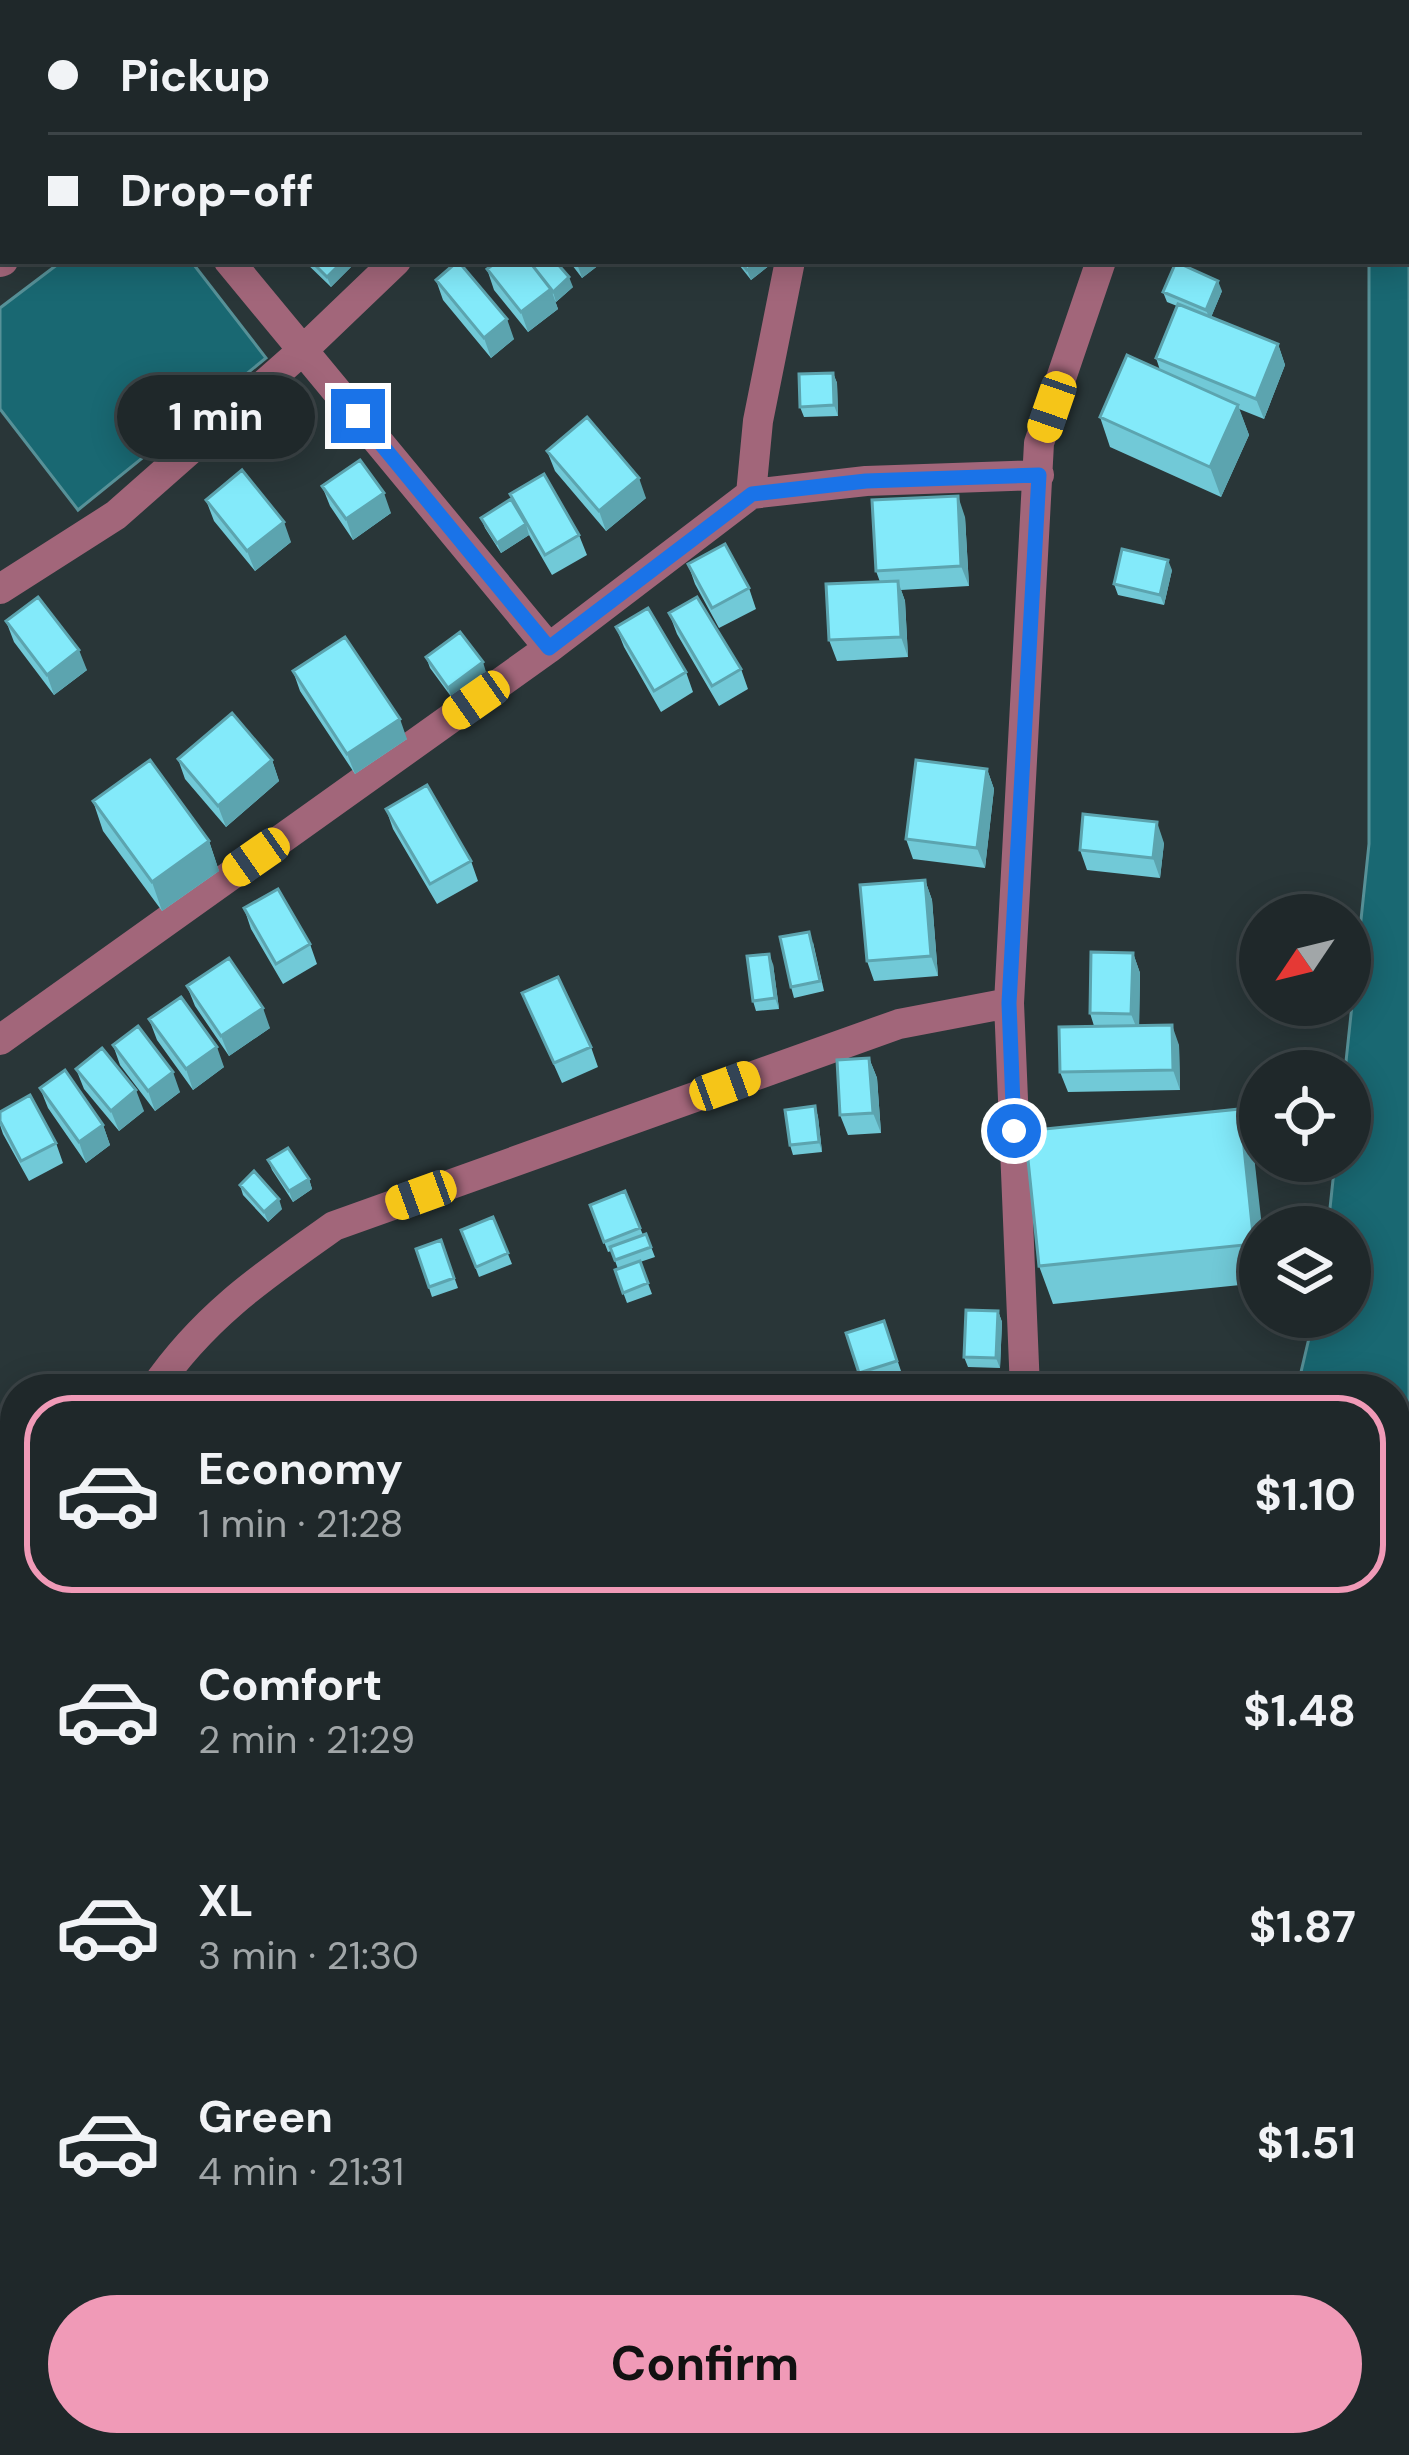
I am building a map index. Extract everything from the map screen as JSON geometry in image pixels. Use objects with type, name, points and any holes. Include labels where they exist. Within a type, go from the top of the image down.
[{"type":"street","points":[[231,264],[549,648]]},
{"type":"street","points":[[0,589],[116,515],[394,264]]},
{"type":"street","points":[[752,494],[758,421],[789,264]]},
{"type":"street","points":[[1024,1374],[1009,1003],[1039,443],[1100,264]]},
{"type":"street","points":[[0,1040],[549,648],[752,494],[866,481],[1039,475]]},
{"type":"street","points":[[164,1374],[184,1345],[258,1280],[334,1226],[899,1024],[1009,1003]]},
{"type":"water","points":[[58,264],[193,264],[266,358],[78,510],[0,409],[0,308]]},
{"type":"water","points":[[1369,264],[1409,264],[1409,1374],[1301,1374],[1309,1338],[1371,1338],[1371,1206],[1330,1206],[1333,1182],[1371,1182],[1371,1050],[1347,1050],[1350,1026],[1371,1026],[1371,894],[1364,894],[1369,844]]},
{"type":"building","points":[[314,264],[340,264],[327,277]]},
{"type":"building","points":[[461,264],[507,319],[484,338],[436,280]]},
{"type":"building","points":[[494,264],[531,264],[551,289],[521,312],[487,269]]},
{"type":"building","points":[[531,264],[558,264],[569,277],[553,292]]},
{"type":"building","points":[[1175,264],[1218,281],[1206,310],[1163,292]]},
{"type":"building","points":[[1178,304],[1278,344],[1256,399],[1156,358]]},
{"type":"building","points":[[1127,355],[1238,405],[1210,467],[1100,417]]},
{"type":"building","points":[[833,373],[834,405],[800,407],[799,374]]},
{"type":"building","points":[[587,417],[639,478],[599,511],[547,451]]},
{"type":"building","points":[[360,460],[384,493],[346,519],[322,486]]},
{"type":"building","points":[[242,470],[284,522],[247,551],[206,500]]},
{"type":"building","points":[[544,474],[579,535],[545,555],[510,494]]},
{"type":"building","points":[[958,496],[961,566],[876,571],[872,500]]},
{"type":"building","points":[[511,499],[526,524],[497,543],[481,518]]},
{"type":"building","points":[[725,544],[749,588],[712,608],[688,564]]},
{"type":"building","points":[[1122,549],[1168,560],[1160,595],[1114,584]]},
{"type":"building","points":[[898,581],[901,637],[829,640],[826,584]]},
{"type":"building","points":[[38,597],[79,650],[47,675],[6,621]]},
{"type":"building","points":[[697,597],[741,669],[712,686],[669,613]]},
{"type":"building","points":[[648,608],[686,672],[654,691],[616,627]]},
{"type":"building","points":[[460,632],[483,662],[448,688],[426,657]]},
{"type":"building","points":[[345,637],[400,719],[347,754],[293,671]]},
{"type":"building","points":[[232,713],[272,760],[218,806],[178,759]]},
{"type":"building","points":[[150,760],[209,841],[152,882],[93,801]]},
{"type":"building","points":[[916,760],[987,769],[977,848],[906,839]]},
{"type":"building","points":[[427,785],[471,861],[430,884],[386,809]]},
{"type":"building","points":[[1083,814],[1157,822],[1153,858],[1080,850]]},
{"type":"building","points":[[925,880],[931,956],[867,961],[860,885]]},
{"type":"building","points":[[278,889],[310,944],[276,964],[244,908]]},
{"type":"building","points":[[809,932],[820,981],[791,987],[780,937]]},
{"type":"building","points":[[1091,952],[1133,953],[1131,1014],[1090,1013]]},
{"type":"building","points":[[769,954],[775,998],[753,1001],[747,956]]},
{"type":"building","points":[[229,958],[263,1008],[221,1036],[187,986]]},
{"type":"building","points":[[558,977],[591,1047],[554,1063],[522,993]]},
{"type":"building","points":[[181,997],[217,1047],[186,1069],[149,1019]]},
{"type":"building","points":[[1172,1025],[1173,1070],[1060,1072],[1059,1027]]},
{"type":"building","points":[[138,1026],[173,1072],[148,1091],[113,1045]]},
{"type":"building","points":[[102,1048],[136,1090],[111,1111],[76,1069]]},
{"type":"building","points":[[869,1058],[873,1113],[840,1115],[837,1060]]},
{"type":"building","points":[[65,1070],[103,1125],[79,1142],[40,1088]]},
{"type":"building","points":[[30,1095],[56,1143],[21,1161],[0,1112]]},
{"type":"building","points":[[815,1106],[819,1142],[790,1145],[785,1110]]},
{"type":"building","points":[[1239,1109],[1239,1182],[1248,1182],[1250,1206],[1239,1206],[1239,1246],[1039,1266],[1025,1131]]},
{"type":"building","points":[[288,1148],[309,1179],[289,1191],[268,1160]]},
{"type":"building","points":[[254,1171],[279,1199],[264,1212],[240,1185]]},
{"type":"building","points":[[625,1191],[640,1228],[604,1242],[590,1205]]},
{"type":"building","points":[[493,1217],[508,1253],[476,1267],[461,1230]]},
{"type":"building","points":[[646,1234],[651,1247],[615,1260],[610,1247]]},
{"type":"building","points":[[441,1240],[454,1278],[429,1287],[416,1249]]},
{"type":"building","points":[[640,1261],[648,1283],[623,1293],[615,1270]]},
{"type":"building","points":[[966,1310],[998,1311],[996,1358],[964,1357]]},
{"type":"building","points":[[884,1321],[897,1361],[859,1373],[846,1333]]},
{"type":"route","points":[[358,416],[549,648],[752,494],[866,481],[1039,475],[1009,1003],[1014,1131]]}]
